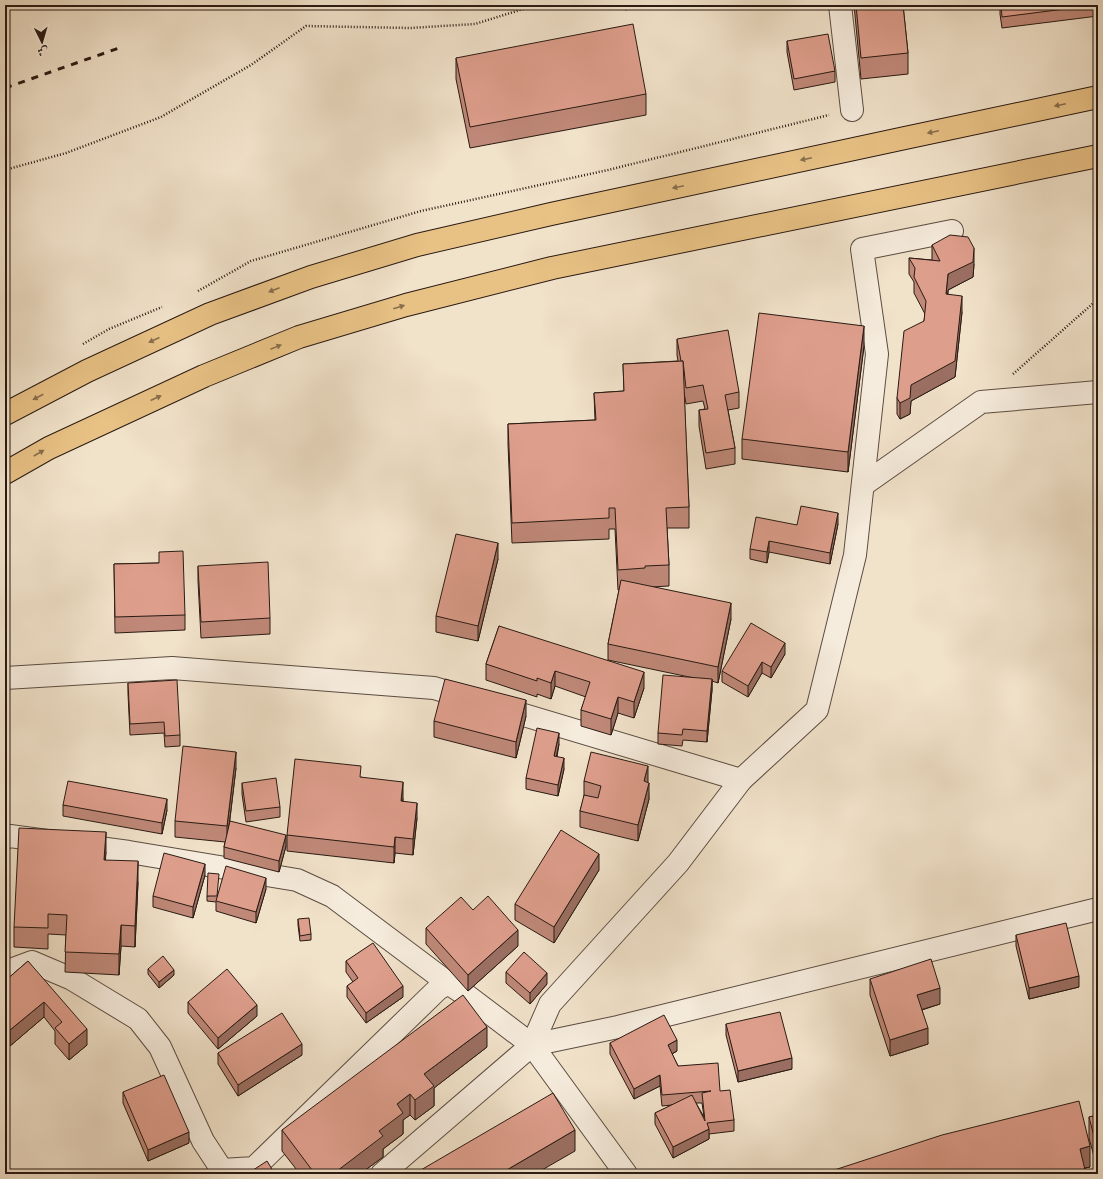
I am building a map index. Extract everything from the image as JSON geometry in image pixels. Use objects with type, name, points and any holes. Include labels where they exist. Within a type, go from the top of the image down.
[{"type":"highway","points":[[5,414],[87,371],[210,314],[311,277],[417,245],[574,209],[1098,97]]},
{"type":"highway","points":[[5,473],[49,448],[204,376],[299,337],[406,305],[552,268],[1098,156]]},
{"type":"street","points":[[840,5],[852,110]]},
{"type":"street","points":[[382,1174],[532,1045],[550,1004],[678,863],[741,780],[817,710],[855,555],[877,354],[862,249],[952,231]]},
{"type":"street","points":[[863,485],[981,402],[1098,392]]},
{"type":"street","points":[[5,678],[172,668],[434,688],[741,780]]},
{"type":"street","points":[[5,838],[10,836],[129,852],[297,880],[332,896],[532,1045],[626,1174]]},
{"type":"street","points":[[532,1045],[618,1027],[1098,909]]},
{"type":"street","points":[[5,972],[32,962],[72,979],[138,1020],[160,1047],[203,1141],[222,1170],[254,1168],[438,989],[448,983]]},
{"type":"path","points":[[5,170],[66,153],[161,117],[251,65],[306,26],[410,28],[475,24],[536,5]]},
{"type":"path","points":[[1010,376],[1098,299]]},
{"type":"building","points":[[856,5],[903,5],[908,53],[861,58]]},
{"type":"building","points":[[1001,5],[1096,5],[1002,17]]},
{"type":"building","points":[[633,24],[646,94],[470,127],[456,58]]},
{"type":"building","points":[[828,34],[835,71],[794,79],[787,41]]},
{"type":"building","points":[[950,235],[968,237],[974,248],[973,262],[948,274],[946,294],[962,296],[955,361],[911,385],[910,398],[900,403],[897,398],[904,331],[924,321],[926,301],[914,277],[915,268],[909,258],[940,261],[932,245]]},
{"type":"building","points":[[759,313],[864,326],[848,452],[742,439]]},
{"type":"building","points":[[728,330],[739,392],[725,395],[735,448],[706,453],[699,410],[708,409],[703,385],[686,388],[683,361],[681,361],[677,339]]},
{"type":"building","points":[[683,361],[689,507],[666,508],[669,565],[645,566],[645,568],[618,570],[615,508],[609,508],[609,518],[512,523],[508,424],[596,420],[594,393],[624,391],[623,364]]},
{"type":"building","points":[[801,506],[838,513],[830,553],[769,541],[767,552],[750,549],[756,517],[797,525]]},
{"type":"building","points":[[456,534],[498,543],[478,626],[436,616]]},
{"type":"building","points":[[183,551],[185,615],[115,617],[114,564],[159,563],[159,552]]},
{"type":"building","points":[[268,562],[270,618],[201,622],[198,566]]},
{"type":"building","points":[[621,580],[731,603],[718,667],[608,644]]},
{"type":"building","points":[[751,623],[785,643],[771,667],[762,662],[748,686],[722,671]]},
{"type":"building","points":[[499,626],[644,672],[634,702],[618,697],[611,719],[581,710],[590,682],[555,671],[551,683],[537,678],[537,681],[486,664]]},
{"type":"building","points":[[663,675],[712,679],[707,731],[683,729],[682,735],[658,733]]},
{"type":"building","points":[[445,679],[526,700],[516,742],[434,721]]},
{"type":"building","points":[[177,680],[180,735],[165,736],[164,722],[130,724],[128,683]]},
{"type":"building","points":[[537,728],[559,733],[554,756],[564,758],[558,785],[526,778]]},
{"type":"building","points":[[183,746],[236,752],[227,826],[175,821]]},
{"type":"building","points":[[591,752],[648,766],[644,781],[649,783],[638,825],[580,811],[584,795],[598,798],[601,786],[584,781]]},
{"type":"building","points":[[295,759],[361,766],[360,777],[403,782],[401,801],[417,803],[413,839],[395,837],[394,847],[287,835]]},
{"type":"building","points":[[276,778],[280,807],[246,811],[242,783]]},
{"type":"building","points":[[68,781],[167,799],[162,823],[63,805]]},
{"type":"building","points":[[230,821],[286,835],[279,861],[224,847]]},
{"type":"building","points":[[19,828],[106,832],[104,860],[138,861],[135,926],[121,925],[119,954],[65,952],[67,915],[48,914],[48,928],[14,927]]},
{"type":"building","points":[[561,830],[599,854],[554,927],[515,904]]},
{"type":"building","points":[[164,853],[205,864],[193,907],[153,896]]},
{"type":"building","points":[[226,866],[266,878],[256,912],[216,901]]},
{"type":"building","points":[[208,873],[219,874],[217,896],[207,896]]},
{"type":"building","points":[[488,896],[518,930],[468,975],[426,928],[461,897],[473,910]]},
{"type":"building","points":[[309,918],[311,934],[300,936],[298,919]]},
{"type":"building","points":[[1066,923],[1079,976],[1029,988],[1016,935]]},
{"type":"building","points":[[373,943],[403,986],[366,1013],[347,986],[358,978],[346,961]]},
{"type":"building","points":[[524,952],[547,973],[530,993],[506,972]]},
{"type":"building","points":[[163,956],[174,970],[159,982],[148,969]]},
{"type":"building","points":[[931,959],[940,988],[917,995],[928,1028],[890,1040],[870,979]]},
{"type":"building","points":[[28,961],[87,1029],[69,1044],[55,1028],[62,1022],[44,1002],[10,1030],[5,1024],[5,981]]},
{"type":"building","points":[[227,969],[257,1005],[218,1038],[188,1002]]},
{"type":"building","points":[[463,995],[487,1027],[424,1074],[434,1086],[415,1100],[410,1094],[397,1104],[403,1113],[379,1131],[383,1136],[333,1174],[315,1174],[282,1130]]},
{"type":"building","points":[[780,1012],[792,1058],[738,1071],[726,1024]]},
{"type":"building","points":[[282,1013],[302,1044],[238,1085],[218,1053]]},
{"type":"building","points":[[664,1015],[677,1040],[668,1045],[678,1066],[718,1063],[720,1091],[730,1090],[734,1120],[707,1123],[709,1129],[673,1147],[655,1113],[692,1095],[705,1121],[702,1093],[711,1091],[662,1095],[660,1075],[634,1089],[610,1043]]},
{"type":"building","points":[[164,1075],[189,1132],[148,1150],[123,1092]]},
{"type":"building","points":[[553,1093],[575,1130],[505,1171],[507,1174],[414,1174]]},
{"type":"building","points":[[1079,1101],[1090,1146],[1080,1149],[1086,1174],[822,1174],[942,1135]]},
{"type":"building","points":[[1098,1115],[1098,1152],[1089,1117]]},
{"type":"building","points":[[267,1161],[275,1174],[247,1174]]},
{"type":"building","points":[[1098,1171],[1098,1174],[1086,1174]]},
{"type":"railway","points":[[5,88],[119,48]]}]
